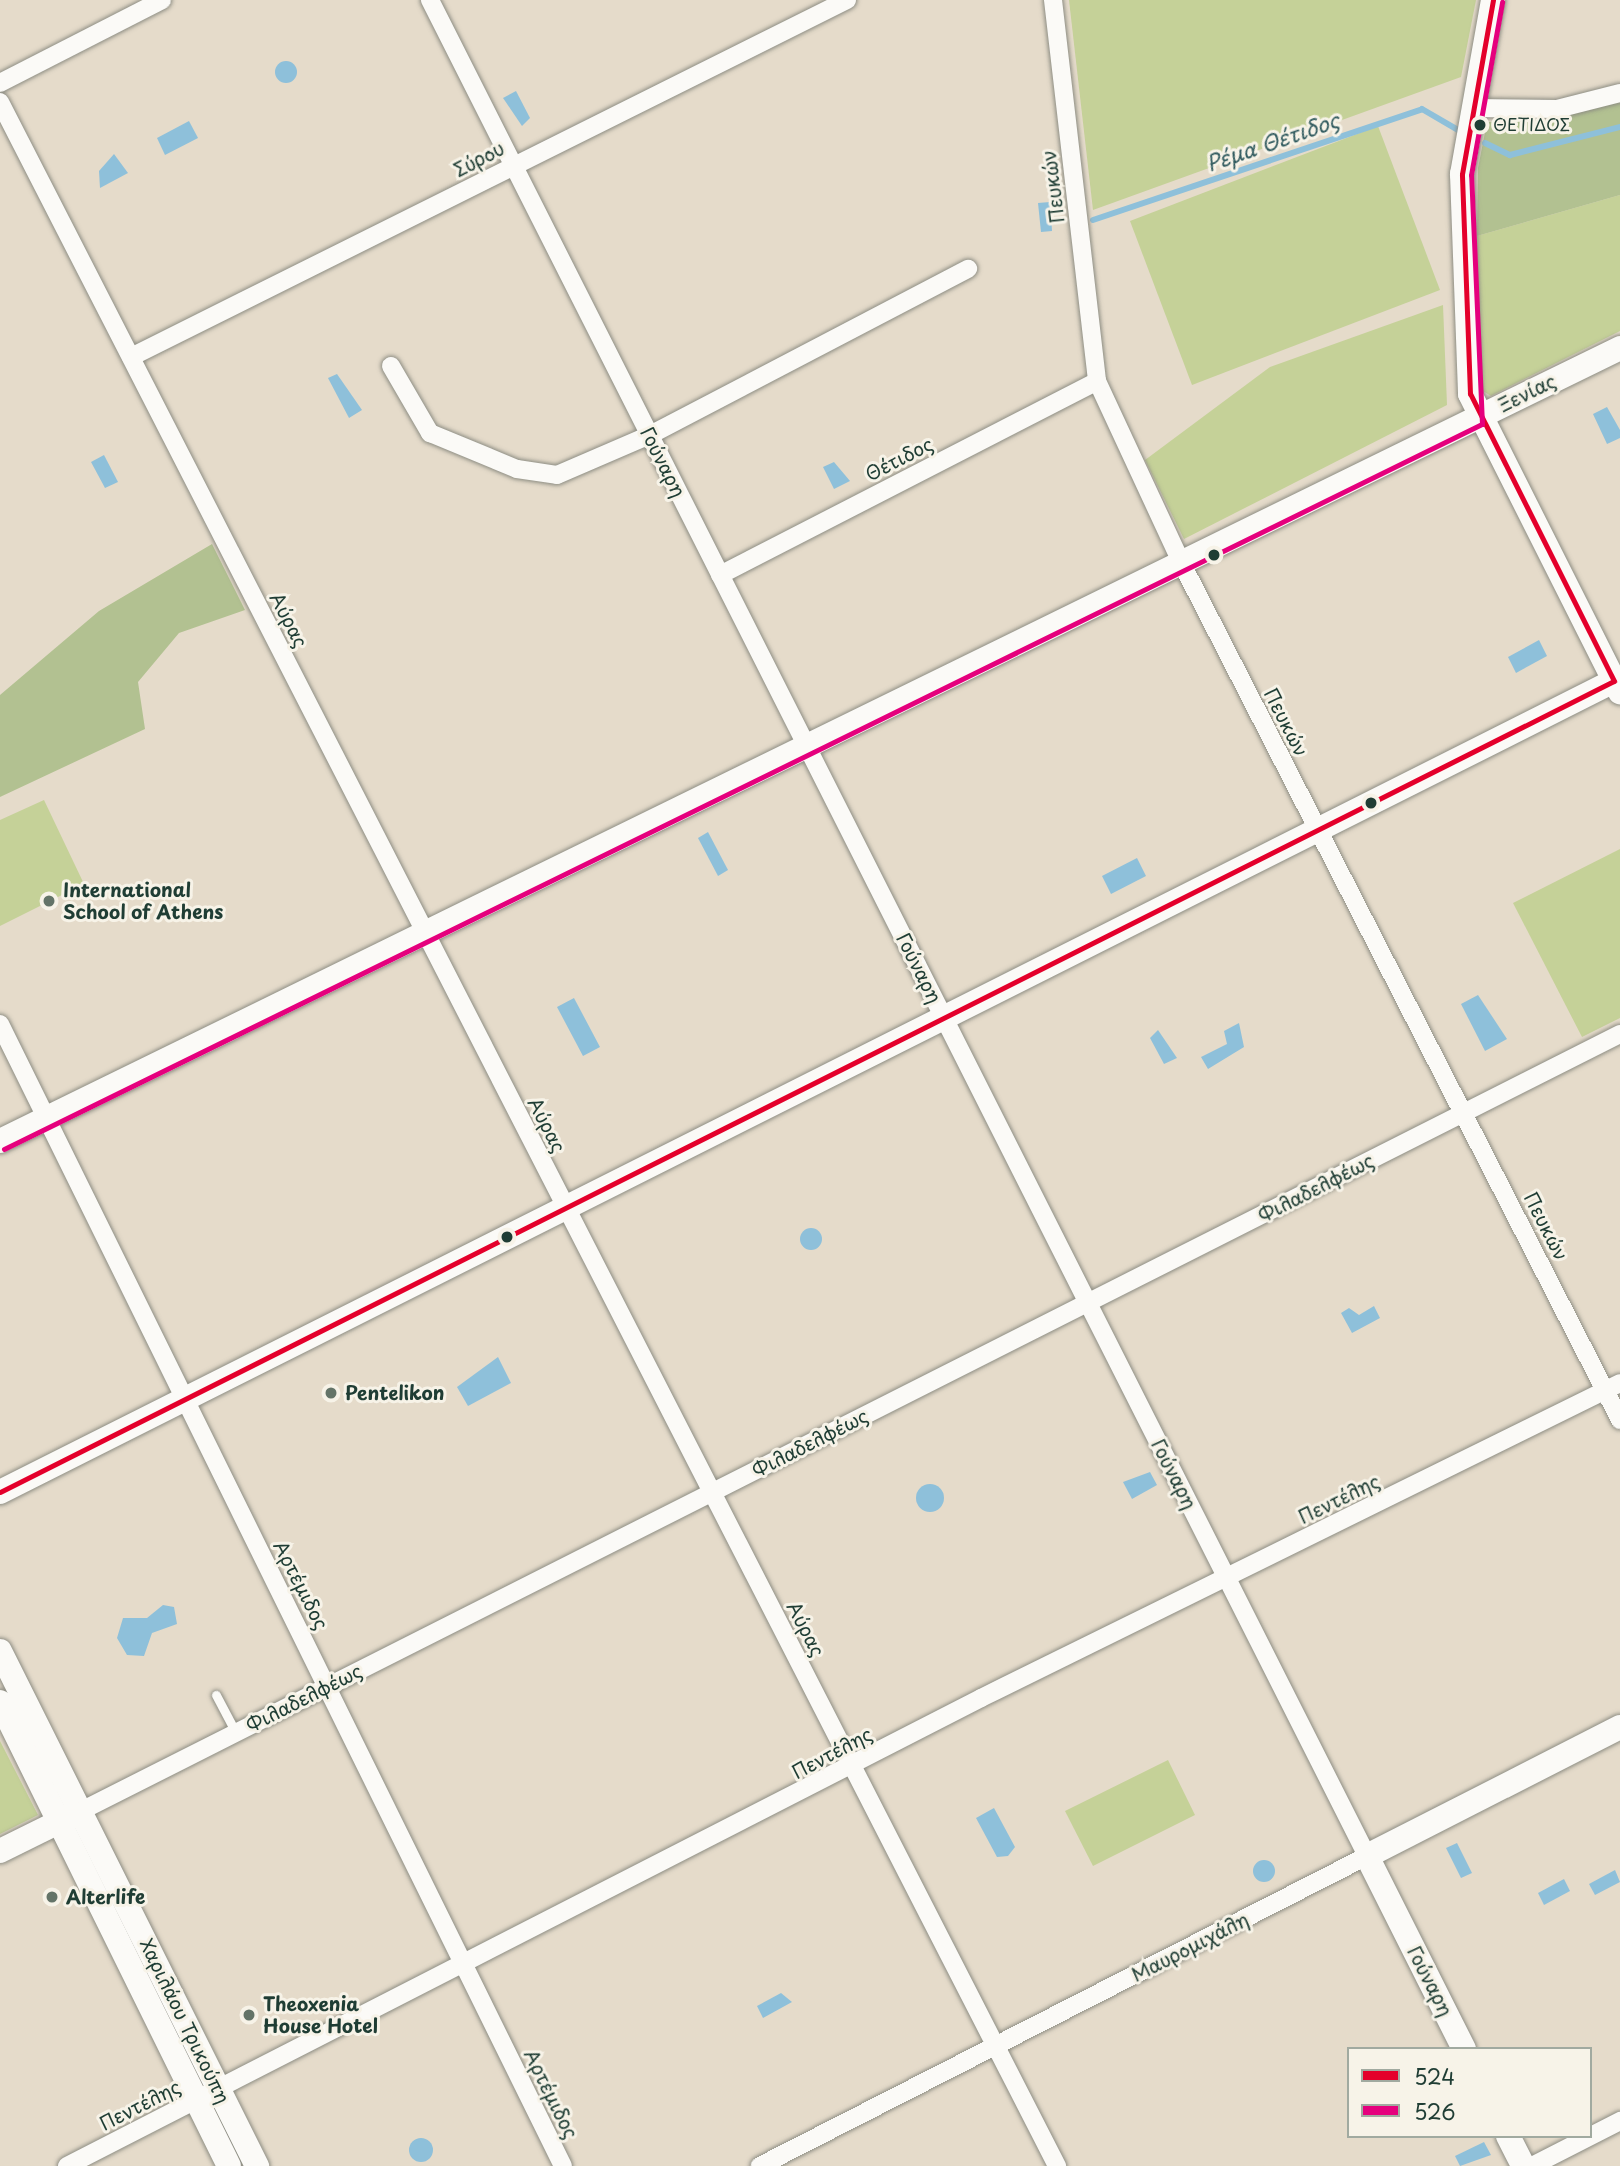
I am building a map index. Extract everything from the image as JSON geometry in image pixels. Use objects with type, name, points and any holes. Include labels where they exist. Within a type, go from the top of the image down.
[{"type":"street","points":[[0,83],[162,0]]},
{"type":"street","name":"Γούναρη","points":[[430,0],[1463,2047]]},
{"type":"street","name":"Σύρου","points":[[131,357],[847,0]]},
{"type":"street","name":"Πευκών","points":[[1053,0],[1097,381],[1181,562],[1318,830],[1465,1113],[1613,1387],[1620,1420]]},
{"type":"street","points":[[0,1492],[1318,830],[1619,682],[1476,417],[1470,394],[1462,174],[1493,0]]},
{"type":"street","points":[[1474,108],[1557,109],[1620,93]]},
{"type":"street","name":"Αύρας","points":[[0,102],[1057,2166]]},
{"type":"street","points":[[391,366],[430,433],[538,475],[573,470],[650,435],[968,269]]},
{"type":"street","name":"Ξενίας","points":[[0,1141],[1620,348]]},
{"type":"street","name":"Θέτιδος","points":[[720,575],[1097,381]]},
{"type":"street","name":"Αρτέμιδος","points":[[0,1024],[563,2166]]},
{"type":"street","name":"Φιλαδελφέως","points":[[0,1851],[1620,1034]]},
{"type":"street","name":"Πεντέλης","points":[[67,2166],[218,2087],[465,1967],[1227,1578],[1613,1387]]},
{"type":"street","name":"Χαριλάου Τρικούπη","points":[[0,1651],[196,2100],[229,2166]]},
{"type":"street","name":"Χαριλάου Τρικούπη","points":[[0,1702],[71,1816],[218,2087],[257,2166]]},
{"type":"street","name":"Μαυρομιχάλη","points":[[760,2166],[1620,1727]]},
{"type":"street","points":[[1592,2135],[1620,2121]]},
{"type":"street","points":[[1509,2138],[1523,2166]]},
{"type":"street","points":[[1532,2166],[1587,2138]]},
{"type":"lane","points":[[216,1695],[236,1733]]},
{"type":"green space","points":[[1069,0],[1476,0],[1461,77],[1093,210]]},
{"type":"green space","points":[[1620,99],[1620,195],[1477,236],[1478,168],[1487,122],[1552,120]]},
{"type":"green space","points":[[1378,126],[1440,290],[1192,385],[1130,221]]},
{"type":"green space","points":[[1620,195],[1620,331],[1491,396],[1483,391],[1477,236]]},
{"type":"green space","points":[[1443,305],[1447,405],[1184,539],[1145,460],[1270,367]]},
{"type":"green space","points":[[212,544],[245,610],[179,633],[138,682],[145,729],[0,797],[0,695],[99,611]]},
{"type":"green space","points":[[44,800],[84,884],[0,926],[0,820]]},
{"type":"green space","points":[[1620,849],[1620,1018],[1582,1037],[1513,903]]},
{"type":"green space","points":[[0,1741],[38,1815],[0,1834]]},
{"type":"green space","points":[[1168,1760],[1195,1815],[1093,1866],[1065,1811]]},
{"type":"water","points":[[282,61],[290,61],[297,68],[297,76],[290,83],[282,83],[275,76],[275,68]]},
{"type":"water","points":[[516,91],[530,118],[522,126],[503,98]]},
{"type":"water","points":[[189,121],[198,138],[165,155],[157,138]]},
{"type":"water","points":[[114,154],[128,173],[100,188],[99,171]]},
{"type":"water","points":[[1050,202],[1052,231],[1041,232],[1038,203]]},
{"type":"water","points":[[337,374],[362,410],[349,418],[328,378]]},
{"type":"water","points":[[1607,407],[1620,430],[1620,438],[1607,444],[1593,414]]},
{"type":"water","points":[[104,455],[118,482],[105,488],[91,462]]},
{"type":"water","points":[[834,462],[850,481],[834,489],[823,467]]},
{"type":"water","points":[[1539,640],[1547,656],[1516,673],[1508,657]]},
{"type":"water","points":[[708,832],[728,870],[718,876],[698,838]]},
{"type":"water","points":[[1137,858],[1146,876],[1111,894],[1102,876]]},
{"type":"water","points":[[1478,995],[1507,1039],[1485,1051],[1461,1004]]},
{"type":"water","points":[[574,998],[600,1047],[583,1056],[557,1007]]},
{"type":"water","points":[[1239,1023],[1244,1047],[1208,1069],[1201,1057],[1227,1044],[1224,1031]]},
{"type":"water","points":[[1158,1030],[1177,1058],[1164,1064],[1150,1038]]},
{"type":"water","points":[[811,1228],[819,1231],[822,1239],[819,1247],[811,1250],[803,1247],[800,1239],[803,1231]]},
{"type":"water","points":[[1374,1306],[1380,1318],[1352,1333],[1341,1313],[1349,1308],[1359,1315]]},
{"type":"water","points":[[498,1357],[511,1383],[468,1406],[457,1387]]},
{"type":"water","points":[[1150,1472],[1157,1485],[1132,1499],[1123,1482]]},
{"type":"water","points":[[930,1484],[940,1488],[944,1498],[940,1508],[930,1512],[920,1508],[916,1498],[920,1488]]},
{"type":"water","points":[[163,1605],[174,1607],[177,1624],[152,1633],[144,1656],[127,1655],[117,1638],[123,1618],[147,1618]]},
{"type":"water","points":[[994,1808],[1015,1847],[1008,1856],[997,1857],[976,1818]]},
{"type":"water","points":[[1457,1843],[1472,1873],[1461,1878],[1446,1848]]},
{"type":"water","points":[[1264,1860],[1272,1863],[1275,1871],[1272,1879],[1264,1882],[1256,1879],[1253,1871],[1256,1863]]},
{"type":"water","points":[[1615,1870],[1620,1882],[1595,1895],[1589,1884]]},
{"type":"water","points":[[1564,1879],[1570,1891],[1544,1905],[1538,1893]]},
{"type":"water","points":[[781,1993],[792,2002],[763,2018],[757,2006]]},
{"type":"water","points":[[421,2138],[430,2141],[433,2150],[430,2159],[421,2162],[412,2159],[409,2150],[412,2141]]},
{"type":"water","points":[[1484,2142],[1491,2155],[1460,2166],[1455,2156]]},
{"type":"waterway","name":"Ρέμα Θέτιδος","points":[[1093,220],[1422,109],[1458,130]]},
{"type":"waterway","name":"Ρέμα Θέτιδος","points":[[1485,143],[1510,155],[1620,127]]},
{"type":"transit line","name":"524","points":[[0,1492],[1614,681],[1470,394],[1462,174],[1493,0]]},
{"type":"transit line","name":"526","points":[[4,1149],[1482,424],[1471,175],[1502,2]]},
{"type":"place","name":"ΘΕΤΙΔΟΣ","points":[[1480,125]]},
{"type":"place","name":"International School of Athens","points":[[49,901]]},
{"type":"place","name":"Pentelikon","points":[[331,1393]]},
{"type":"place","name":"Alterlife","points":[[52,1897]]},
{"type":"place","name":"Theoxenia House Hotel","points":[[249,2015]]}]
